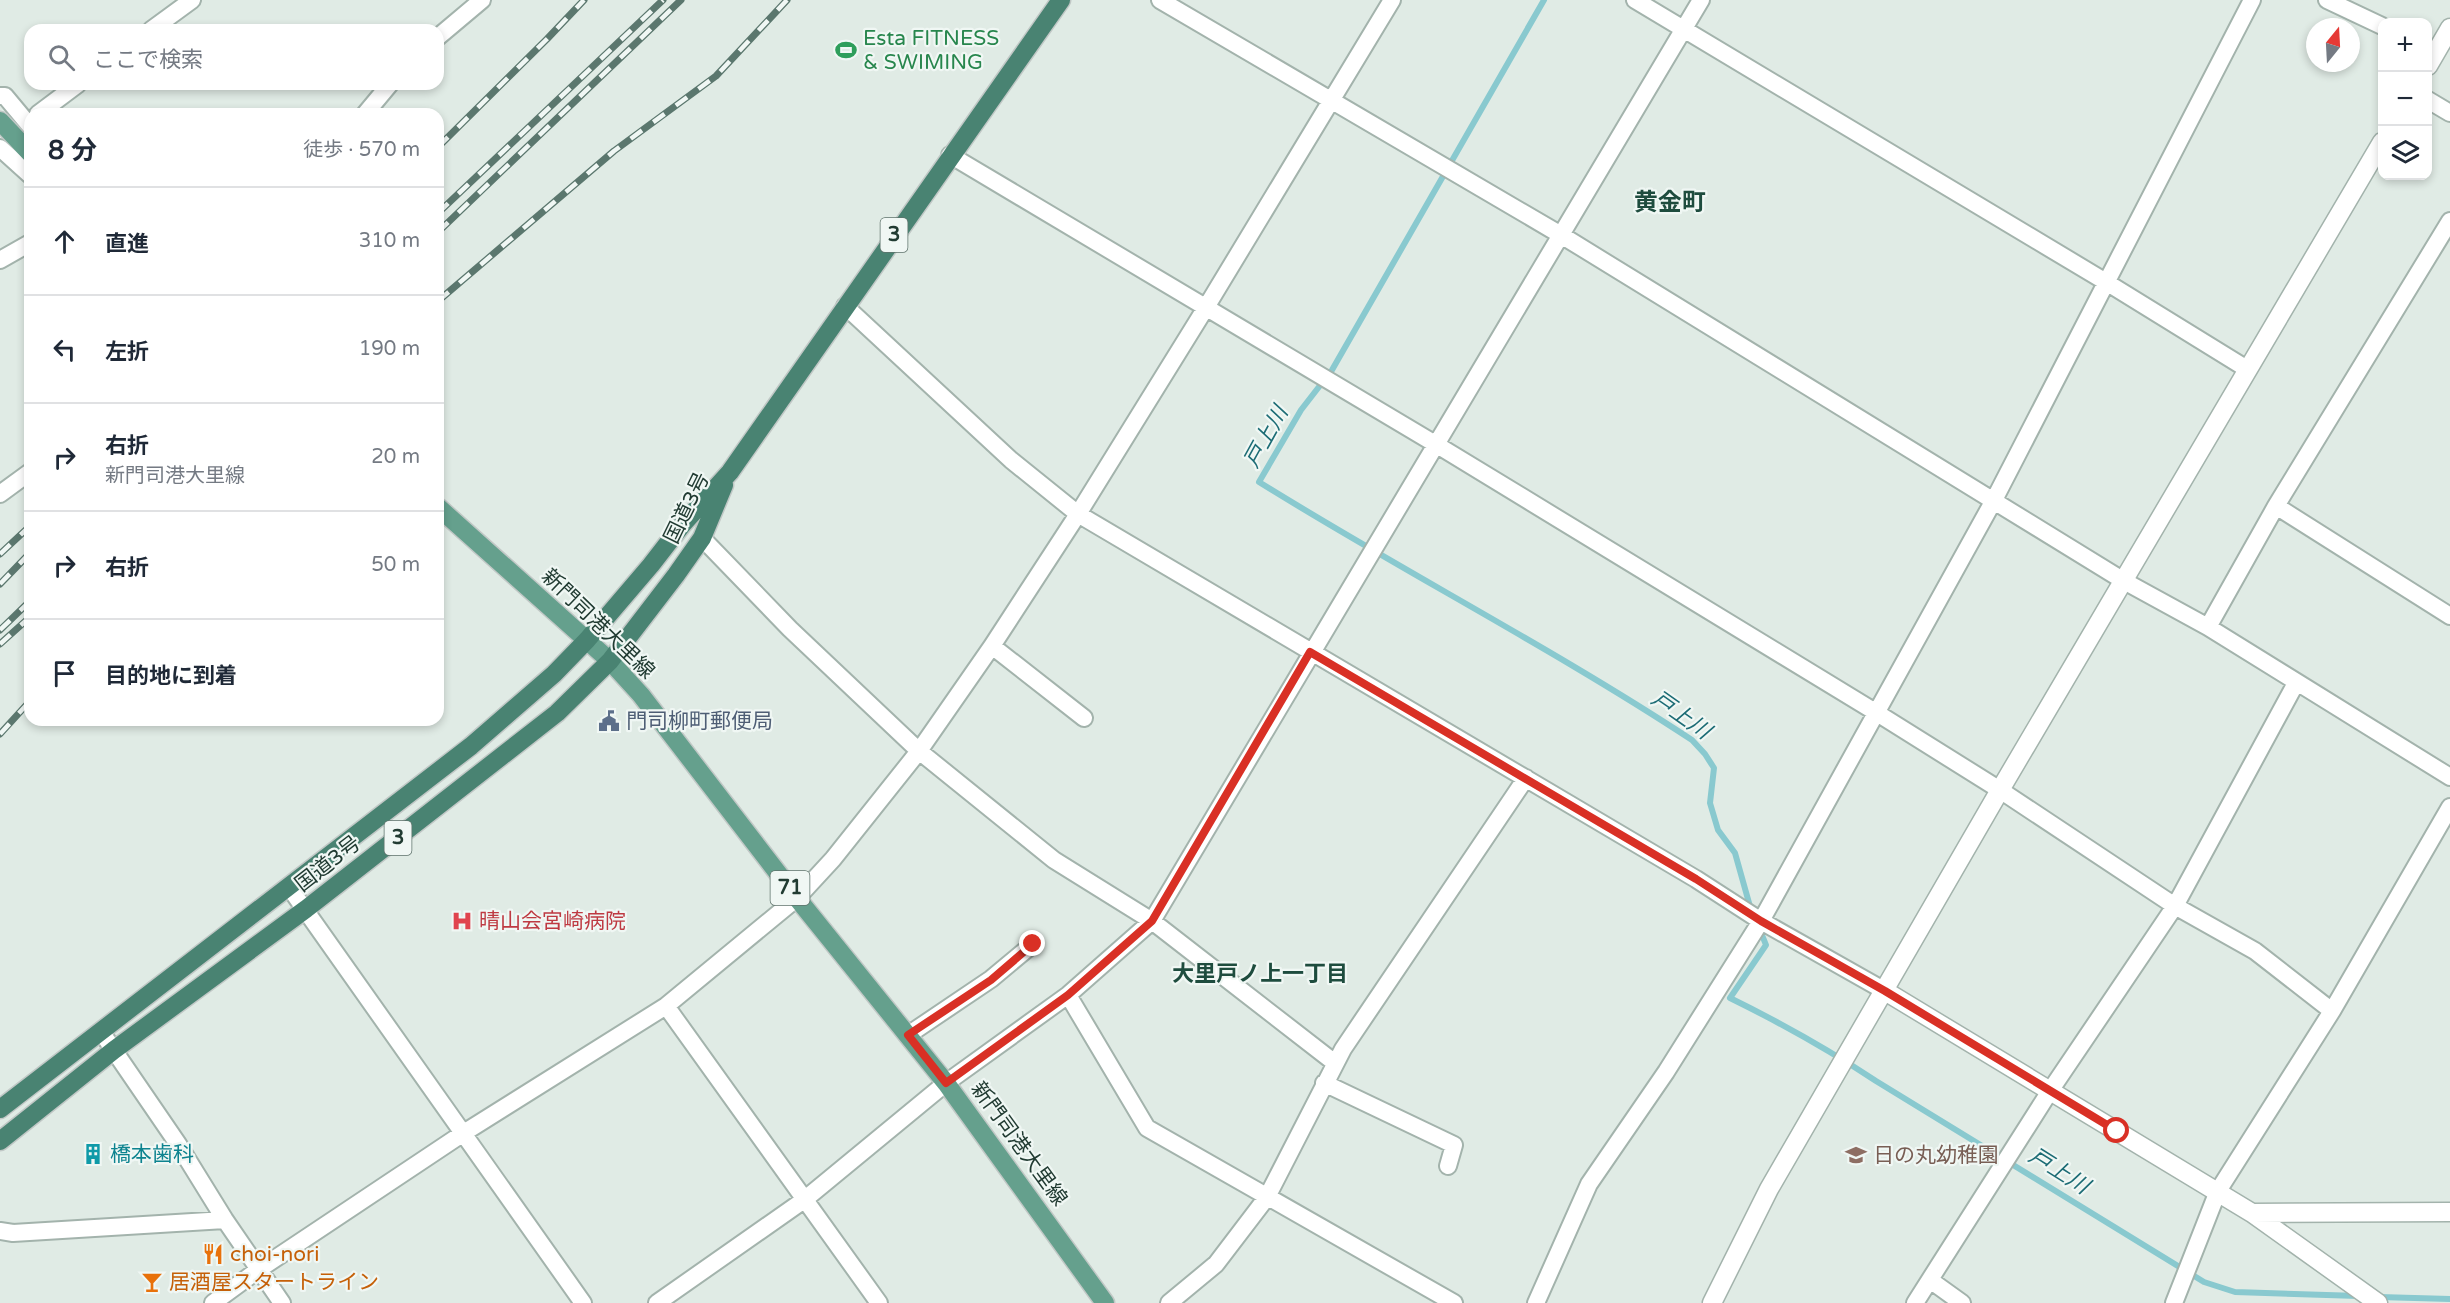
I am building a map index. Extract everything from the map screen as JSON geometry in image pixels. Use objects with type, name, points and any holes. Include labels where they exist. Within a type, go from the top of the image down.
[{"type":"highway","name":"国道3号","points":[[0,1109],[102,1033],[471,746],[554,674],[587,640],[651,566],[682,525],[730,472],[844,306],[1061,0]]},
{"type":"highway","name":"国道3号","points":[[0,1142],[114,1050],[306,909],[557,713],[610,661],[702,538],[730,472]]},
{"type":"main road","points":[[0,121],[24,147]]},
{"type":"main road","name":"新門司港大里線","points":[[444,512],[610,661],[641,695],[797,898],[946,1083],[1105,1303]]},
{"type":"street","points":[[159,24],[192,0]]},
{"type":"street","points":[[444,32],[482,0]]},
{"type":"street","points":[[1160,0],[1561,235],[2124,581],[2208,627],[2450,777]]},
{"type":"street","points":[[213,1303],[258,1270],[462,1134],[666,1006],[797,898],[833,859],[919,751],[992,646],[1078,514],[1332,102],[1392,0]]},
{"type":"street","points":[[1635,0],[2247,369]]},
{"type":"street","points":[[657,1303],[804,1200],[946,1083],[1068,995],[1152,921],[1310,652],[1437,446],[1701,0]]},
{"type":"street","points":[[1536,1303],[1589,1184],[1666,1072],[1761,921],[1877,713],[1994,500],[2252,0]]},
{"type":"street","points":[[2327,0],[2378,24]]},
{"type":"street","points":[[2432,52],[2450,28]]},
{"type":"street","points":[[48,108],[70,90]]},
{"type":"street","points":[[370,108],[385,90]]},
{"type":"street","points":[[0,96],[5,96],[24,114]]},
{"type":"street","points":[[2432,103],[2450,113]]},
{"type":"street","points":[[0,148],[24,170]]},
{"type":"street","points":[[1712,1303],[1769,1189],[2000,790],[2378,149]]},
{"type":"street","points":[[950,155],[1437,446],[1877,713],[2000,790],[2175,906],[2255,951],[2331,1011]]},
{"type":"street","points":[[2208,627],[2276,506],[2450,221]]},
{"type":"street","points":[[0,260],[24,246]]},
{"type":"street","points":[[844,306],[1011,460],[1078,514],[1696,879],[1761,921],[1885,991],[2218,1191],[2378,1303]]},
{"type":"street","points":[[0,494],[24,476]]},
{"type":"street","points":[[2276,506],[2450,616]]},
{"type":"street","points":[[702,538],[790,629],[919,751],[1054,860],[1152,921],[1335,1063]]},
{"type":"street","points":[[992,646],[1084,718]]},
{"type":"street","points":[[1915,1303],[2050,1091],[2175,906],[2296,683]]},
{"type":"street","points":[[1168,1303],[1216,1264],[1267,1197],[1335,1063],[1526,778]]},
{"type":"street","points":[[2174,1303],[2218,1191],[2331,1011],[2450,807]]},
{"type":"street","points":[[289,887],[583,1303]]},
{"type":"street","points":[[908,1035],[991,980],[1033,944]]},
{"type":"street","points":[[1068,995],[1147,1128],[1454,1303]]},
{"type":"street","points":[[666,1006],[879,1303]]},
{"type":"street","points":[[102,1033],[282,1303]]},
{"type":"street","points":[[1324,1083],[1454,1144],[1448,1166]]},
{"type":"street","points":[[2252,1213],[2450,1212]]},
{"type":"street","points":[[0,1231],[13,1233],[225,1220]]},
{"type":"street","points":[[1930,1280],[1962,1303]]},
{"type":"waterway","name":"戸上川","points":[[1544,0],[1332,370],[1301,410],[1259,482],[1585,673],[1692,740],[1714,768],[1710,803],[1718,830],[1735,853],[1751,910]]},
{"type":"waterway","name":"戸上川","points":[[1760,930],[1766,945],[1730,998],[1823,1048],[2204,1282],[2235,1292],[2359,1296]]},
{"type":"waterway","name":"戸上川","points":[[2379,1297],[2450,1299]]},
{"type":"railway","points":[[444,141],[584,0]]},
{"type":"railway","points":[[444,207],[663,0]]},
{"type":"railway","points":[[444,226],[681,0]]},
{"type":"railway","points":[[444,296],[614,151],[716,76],[787,0]]},
{"type":"railway","points":[[0,554],[24,532]]},
{"type":"railway","points":[[0,584],[24,559]]},
{"type":"railway","points":[[0,630],[24,607]]},
{"type":"railway","points":[[0,644],[24,622]]},
{"type":"railway","points":[[0,734],[24,708]]},
{"type":"place","name":"Esta FITNESS & SWIMING","points":[[846,50]]},
{"type":"place","name":"門司柳町郵便局","points":[[609,721]]},
{"type":"place","name":"晴山会宮崎病院","points":[[462,921]]},
{"type":"place","name":"橋本歯科","points":[[93,1154]]},
{"type":"place","name":"日の丸幼稚園","points":[[1856,1155]]},
{"type":"place","name":"choi-nori","points":[[213,1254]]},
{"type":"place","name":"居酒屋スタートライン","points":[[152,1282]]},
{"type":"district","name":"黄金町","points":[[1670,202]]},
{"type":"district","name":"大里戸ノ上一丁目","points":[[1260,974]]},
{"type":"route","points":[[1033,944],[991,980],[908,1035],[946,1083],[1068,995],[1152,921],[1310,652],[1696,879],[1761,921],[1885,991],[2117,1131]]}]
